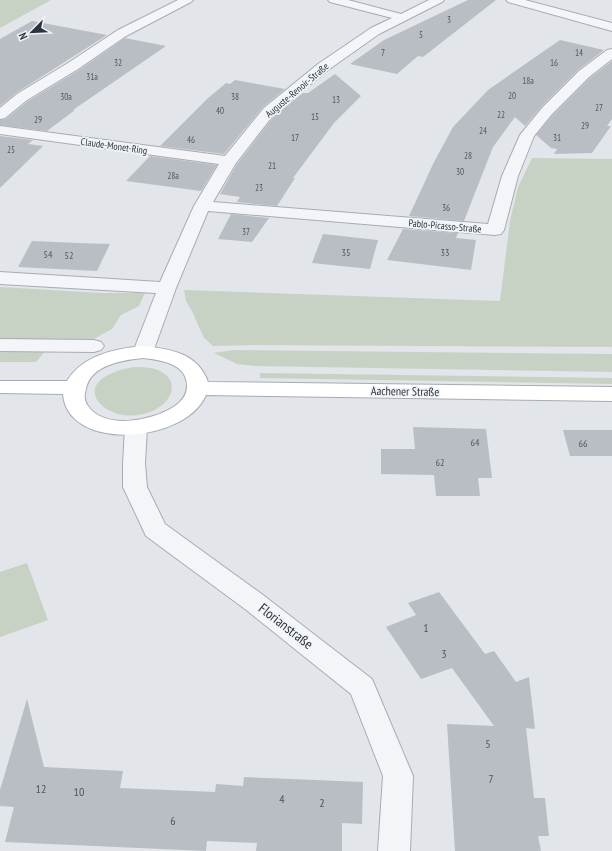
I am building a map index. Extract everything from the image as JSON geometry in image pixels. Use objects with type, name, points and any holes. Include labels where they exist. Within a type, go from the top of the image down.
[{"type":"main road","points":[[143,352],[165,354],[183,362],[195,373],[198,388],[193,402],[179,414],[159,424],[136,428],[114,427],[95,422],[82,413],[74,401],[74,388],[80,377],[96,364],[106,359],[124,354],[143,352]]},
{"type":"main road","points":[[0,387],[74,388]]},
{"type":"main road","name":"Aachener Straße","points":[[198,388],[612,394]]},
{"type":"street","points":[[0,115],[22,97],[73,66],[122,33],[187,0]]},
{"type":"street","points":[[334,0],[401,17]]},
{"type":"street","name":"Auguste-Renoir-Straße","points":[[143,352],[167,288],[202,206],[229,161],[269,111],[303,82],[375,31],[438,0]]},
{"type":"street","points":[[512,0],[612,27]]},
{"type":"street","name":"Pablo-Picasso-Straße","points":[[202,206],[495,230],[510,176],[527,135],[547,111],[584,74],[612,53]]},
{"type":"street","name":"Claude-Monet-Ring","points":[[0,130],[229,161]]},
{"type":"street","points":[[0,278],[167,288]]},
{"type":"street","points":[[0,345],[94,346]]},
{"type":"street","name":"Florianstraße","points":[[136,428],[134,463],[135,487],[155,530],[254,602],[362,687],[398,776],[394,851]]},
{"type":"green space","points":[[0,0],[51,0],[0,28]]},
{"type":"green space","points":[[532,158],[612,159],[612,347],[213,346],[204,338],[186,301],[184,290],[500,301],[510,221],[518,187]]},
{"type":"green space","points":[[0,287],[101,293],[145,293],[139,306],[121,315],[112,329],[88,342],[0,342]]},
{"type":"green space","points":[[0,349],[46,350],[36,362],[0,362]]},
{"type":"green space","points":[[233,350],[612,354],[612,372],[254,366],[237,364],[214,353]]},
{"type":"green space","points":[[134,367],[155,369],[164,373],[168,377],[172,387],[166,402],[144,414],[127,415],[112,411],[100,404],[95,394],[97,384],[110,374]]},
{"type":"green space","points":[[260,373],[612,378],[612,384],[260,378]]},
{"type":"green space","points":[[27,563],[48,620],[0,637],[0,572]]},
{"type":"building","points":[[468,0],[496,0],[423,57],[418,56],[397,74],[350,64],[384,40]]},
{"type":"building","points":[[32,21],[107,35],[16,93],[0,106],[0,39]]},
{"type":"building","points":[[125,38],[166,46],[73,110],[75,110],[47,131],[0,125],[0,120],[6,119],[28,101],[79,70]]},
{"type":"building","points":[[560,40],[604,50],[578,70],[541,107],[525,126],[515,117],[493,147],[464,221],[409,216],[434,162],[453,127],[488,90]]},
{"type":"building","points":[[612,61],[612,119],[607,126],[611,126],[592,153],[554,154],[557,149],[551,148],[536,135],[553,115],[590,78]]},
{"type":"building","points":[[335,74],[361,96],[334,123],[293,178],[295,178],[277,206],[237,202],[240,197],[220,194],[237,164],[275,115],[303,93],[308,93]]},
{"type":"building","points":[[235,80],[285,89],[263,107],[224,154],[160,146],[207,99],[226,83],[230,84]]},
{"type":"building","points":[[0,136],[33,140],[28,144],[43,146],[0,188]]},
{"type":"building","points":[[150,156],[217,165],[201,191],[126,181]]},
{"type":"building","points":[[231,214],[269,218],[252,242],[218,239]]},
{"type":"building","points":[[403,229],[458,233],[456,238],[476,240],[471,270],[387,260]]},
{"type":"building","points":[[323,234],[378,240],[370,269],[312,263]]},
{"type":"building","points":[[32,241],[110,244],[97,271],[18,267]]},
{"type":"building","points":[[413,427],[486,429],[492,478],[478,478],[480,496],[436,496],[434,475],[381,474],[381,449],[415,449]]},
{"type":"building","points":[[563,430],[612,430],[612,456],[570,456]]},
{"type":"building","points":[[439,592],[485,654],[494,651],[516,682],[529,677],[535,729],[526,728],[534,798],[545,798],[549,836],[538,836],[541,851],[455,851],[447,724],[494,726],[452,668],[421,679],[386,627],[416,615],[408,603]]},
{"type":"building","points":[[27,699],[44,767],[123,771],[120,788],[215,792],[216,784],[243,786],[244,777],[363,782],[362,824],[342,823],[342,851],[256,851],[257,843],[207,841],[206,851],[5,842],[14,807],[0,806],[0,790]]}]
